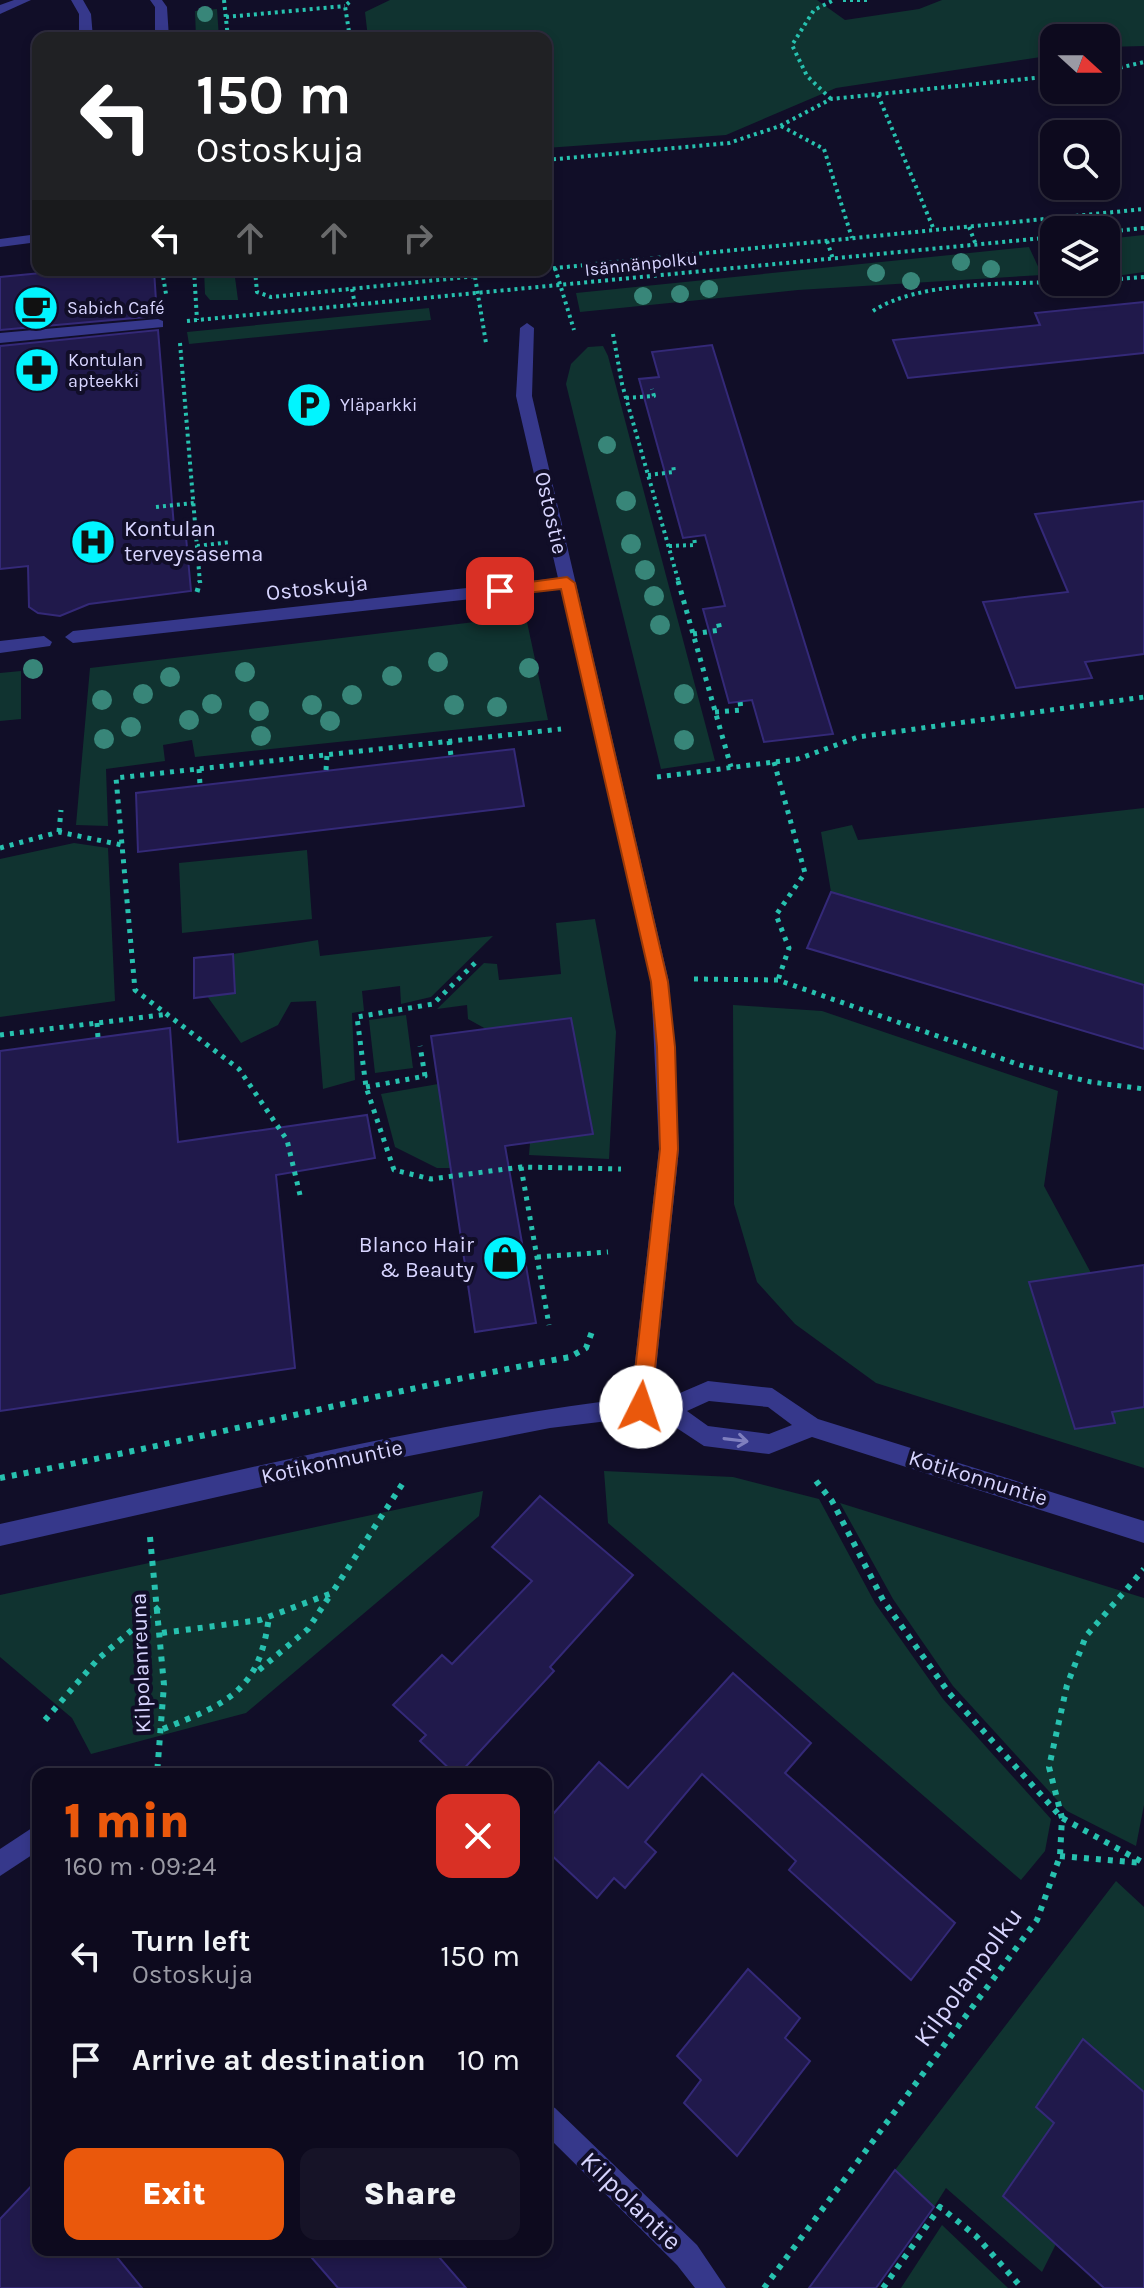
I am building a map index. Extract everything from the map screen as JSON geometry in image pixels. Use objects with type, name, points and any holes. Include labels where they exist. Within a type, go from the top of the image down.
[{"type":"street","points":[[0,10],[25,0]]},
{"type":"street","points":[[77,0],[85,14],[86,32]]},
{"type":"street","points":[[156,0],[161,7],[162,32]]},
{"type":"street","points":[[0,243],[32,239]]},
{"type":"street","points":[[0,338],[158,324]]},
{"type":"street","name":"Ostostie","points":[[527,328],[524,396],[656,967],[666,1047],[669,1149],[641,1407]]},
{"type":"street","name":"Ostoskuja","points":[[73,637],[567,583]]},
{"type":"street","points":[[0,647],[44,642]]},
{"type":"street","name":"Kotikonnuntie","points":[[0,1535],[435,1440],[550,1418],[641,1407],[667,1409],[708,1391],[772,1398],[812,1427],[1144,1532]]},
{"type":"street","points":[[667,1409],[704,1436],[769,1444],[812,1427]]},
{"type":"street","points":[[0,1864],[32,1840]]},
{"type":"street","name":"Kilpolantie","points":[[552,2123],[687,2255],[712,2288]]},
{"type":"path","points":[[224,0],[227,32]]},
{"type":"path","points":[[226,17],[345,6],[352,0]]},
{"type":"path","points":[[831,99],[809,82],[797,63],[792,45],[814,10],[834,0]]},
{"type":"path","points":[[843,0],[871,0]]},
{"type":"path","points":[[345,6],[349,32]]},
{"type":"path","points":[[1120,68],[1144,62]]},
{"type":"path","points":[[552,159],[729,143],[780,126],[831,99],[1040,78]]},
{"type":"path","points":[[878,95],[934,230]]},
{"type":"path","points":[[780,126],[824,149],[852,238]]},
{"type":"path","name":"Isännänpolku","points":[[552,268],[1144,209]]},
{"type":"path","points":[[969,227],[976,245]]},
{"type":"path","points":[[1120,231],[1144,228]]},
{"type":"path","name":"Isännänpolku","points":[[194,276],[197,320],[1040,238]]},
{"type":"path","points":[[827,241],[833,259]]},
{"type":"path","points":[[555,268],[574,330]]},
{"type":"path","points":[[256,276],[257,292],[264,296],[482,276]]},
{"type":"path","points":[[475,277],[486,343]]},
{"type":"path","points":[[1120,279],[1144,277]]},
{"type":"path","points":[[873,311],[885,301],[943,291],[1040,283]]},
{"type":"path","points":[[352,289],[355,305]]},
{"type":"path","points":[[613,334],[626,398],[731,767]]},
{"type":"path","points":[[182,360],[200,582],[190,605]]},
{"type":"path","points":[[183,375],[191,374]]},
{"type":"path","points":[[626,398],[654,396],[652,389]]},
{"type":"path","points":[[188,436],[197,435]]},
{"type":"path","points":[[648,475],[674,472],[673,464]]},
{"type":"path","points":[[156,507],[194,503]]},
{"type":"path","points":[[668,546],[695,545],[694,536]]},
{"type":"path","points":[[197,546],[231,542]]},
{"type":"path","points":[[693,634],[720,630],[718,621]]},
{"type":"path","points":[[657,777],[798,759],[858,737],[1144,697]]},
{"type":"path","points":[[715,712],[741,710],[740,701]]},
{"type":"path","points":[[300,1195],[287,1140],[239,1069],[135,990],[116,778],[561,729]]},
{"type":"path","points":[[449,741],[451,756]]},
{"type":"path","points":[[326,770],[327,755]]},
{"type":"path","points":[[774,762],[805,873],[799,887],[784,895],[776,915],[790,943],[790,958],[778,980]]},
{"type":"path","points":[[199,769],[200,785]]},
{"type":"path","points":[[59,832],[61,810]]},
{"type":"path","points":[[0,848],[59,832],[122,845]]},
{"type":"path","points":[[475,963],[433,1004],[357,1017],[366,1087],[394,1170],[431,1179],[521,1167],[621,1169]]},
{"type":"path","points":[[704,978],[778,980],[1020,1065],[1091,1082],[1144,1089]]},
{"type":"path","points":[[0,1035],[170,1014]]},
{"type":"path","points":[[97,1023],[98,1038]]},
{"type":"path","points":[[366,1087],[425,1076],[420,1046]]},
{"type":"path","points":[[521,1167],[549,1325]]},
{"type":"path","points":[[537,1257],[608,1252]]},
{"type":"path","points":[[0,1478],[134,1453],[456,1378],[570,1357],[586,1348],[593,1329]]},
{"type":"path","points":[[163,1729],[227,1703],[258,1671],[308,1629],[383,1510],[435,1440]]},
{"type":"path","points":[[816,1481],[832,1501],[883,1600],[949,1693],[1062,1818],[1144,1863]]},
{"type":"path","name":"Kilpolanreuna","points":[[152,1551],[160,1606],[166,1699],[158,1768]]},
{"type":"path","name":"Kilpolanpolku","points":[[764,2288],[1037,1920],[1060,1856],[1062,1818],[1049,1767],[1067,1685],[1086,1636],[1144,1569]]},
{"type":"path","points":[[162,1633],[218,1628],[269,1616],[332,1593]]},
{"type":"path","points":[[45,1720],[87,1667],[125,1630],[160,1606]]},
{"type":"path","points":[[258,1671],[267,1649],[269,1616]]},
{"type":"path","points":[[1060,1856],[1144,1863]]},
{"type":"path","points":[[883,2288],[940,2207],[976,2236],[1022,2288]]},
{"type":"green space","points":[[390,0],[817,0],[845,20],[919,9],[942,0],[1144,0],[1144,46],[1120,47],[1120,24],[1040,24],[1040,57],[836,88],[726,135],[552,148],[552,32],[367,32],[365,12]]},
{"type":"green space","points":[[217,9],[219,32],[196,32],[195,11]]},
{"type":"green space","points":[[1144,235],[1144,272],[1120,275],[1120,238]]},
{"type":"green space","points":[[1029,247],[1040,271],[1040,275],[798,290],[580,312],[576,293]]},
{"type":"green space","points":[[204,276],[235,276],[238,300],[210,300],[205,294]]},
{"type":"green space","points":[[429,308],[431,320],[189,344],[187,332]]},
{"type":"green space","points":[[603,346],[715,761],[661,769],[566,384],[571,364],[588,347]]},
{"type":"green space","points":[[508,618],[527,622],[548,720],[195,757],[192,740],[163,745],[165,761],[106,769],[108,826],[76,825],[90,668]]},
{"type":"green space","points":[[21,671],[21,719],[0,721],[0,673]]},
{"type":"green space","points":[[1144,808],[1144,985],[831,892],[821,832],[852,825],[858,840]]},
{"type":"green space","points":[[74,843],[108,848],[115,1001],[0,1017],[0,859]]},
{"type":"green space","points":[[307,850],[312,919],[182,933],[179,863]]},
{"type":"green space","points":[[595,919],[616,1032],[609,1159],[529,1155],[530,1143],[593,1134],[571,1018],[486,1029],[468,1019],[467,1005],[437,1009],[484,963],[497,964],[499,980],[561,974],[556,923]]},
{"type":"green space","points":[[493,936],[431,997],[401,1004],[400,986],[362,991],[364,1011],[352,1013],[355,1080],[323,1089],[316,1001],[291,1002],[278,1025],[241,1043],[207,996],[235,993],[233,954],[318,940],[320,956]]},
{"type":"green space","points":[[733,1005],[822,1011],[1058,1091],[1044,1186],[1091,1273],[1144,1265],[1144,1468],[876,1383],[795,1324],[757,1282],[734,1204]]},
{"type":"green space","points":[[406,1015],[413,1068],[375,1073],[369,1020]]},
{"type":"green space","points":[[438,1084],[451,1168],[437,1168],[395,1147],[381,1094]]},
{"type":"green space","points":[[604,1471],[733,1477],[819,1499],[875,1603],[943,1699],[1051,1819],[1045,1851],[1021,1880],[608,1523]]},
{"type":"green space","points":[[483,1491],[479,1516],[246,1713],[91,1754],[72,1718],[0,1657],[0,1595]]},
{"type":"green space","points":[[840,1503],[1144,1598],[1144,1805],[1136,1846],[1067,1811],[953,1686],[893,1599]]},
{"type":"green space","points":[[1116,1881],[1144,1907],[1144,2092],[1083,2040],[1036,2106],[1054,2123],[1003,2196],[1056,2244],[1042,2272],[946,2188],[934,2207],[895,2170]]},
{"type":"green space","points":[[942,2225],[1008,2288],[901,2288]]},
{"type":"building","points":[[32,274],[154,276],[157,316],[0,330],[0,277]]},
{"type":"building","points":[[1144,302],[1144,353],[908,378],[893,340],[1040,325],[1035,313]]},
{"type":"building","points":[[158,330],[174,527],[185,526],[191,591],[89,604],[60,616],[38,613],[29,607],[28,566],[0,569],[0,346]]},
{"type":"building","points":[[712,345],[833,734],[764,742],[752,700],[729,703],[703,609],[725,606],[705,535],[683,538],[639,379],[659,377],[652,352]]},
{"type":"building","points":[[1144,501],[1144,654],[1085,662],[1092,678],[1016,688],[983,602],[1068,592],[1035,514]]},
{"type":"building","points":[[514,749],[524,806],[138,852],[136,793]]},
{"type":"building","points":[[831,892],[1144,985],[1144,1049],[807,948]]},
{"type":"building","points":[[233,954],[235,993],[194,998],[194,958]]},
{"type":"building","points":[[571,1018],[593,1134],[505,1146],[536,1323],[475,1332],[431,1036]]},
{"type":"building","points":[[170,1028],[178,1142],[367,1115],[375,1158],[276,1175],[295,1368],[0,1411],[0,1051]]},
{"type":"building","points":[[1144,1265],[1144,1407],[1112,1412],[1115,1423],[1075,1429],[1029,1282]]},
{"type":"building","points":[[540,1496],[633,1575],[550,1667],[554,1671],[465,1768],[449,1768],[420,1741],[426,1735],[393,1705],[442,1655],[452,1664],[532,1581],[492,1547]]},
{"type":"building","points":[[733,1673],[811,1743],[785,1773],[955,1923],[911,1980],[789,1870],[796,1861],[702,1774],[645,1842],[656,1852],[625,1888],[614,1878],[597,1898],[552,1856],[552,1815],[599,1762],[628,1788]]},
{"type":"building","points":[[748,1969],[800,2018],[785,2038],[810,2061],[737,2156],[684,2103],[701,2080],[677,2056]]},
{"type":"building","points":[[1083,2039],[1144,2092],[1144,2288],[1104,2288],[1003,2196],[1054,2123],[1036,2107]]},
{"type":"building","points":[[895,2170],[934,2207],[876,2288],[809,2288]]},
{"type":"building","points":[[32,2185],[32,2256],[116,2256],[142,2288],[0,2288],[0,2219]]},
{"type":"building","points":[[310,2256],[438,2256],[466,2288],[338,2288]]},
{"type":"place","name":"Sabich Café","points":[[36,308]]},
{"type":"place","name":"Kontulan apteekki","points":[[37,370]]},
{"type":"place","name":"Yläparkki","points":[[309,405]]},
{"type":"place","name":"Kontulan terveysasema","points":[[93,542]]},
{"type":"place","name":"Blanco Hair & Beauty","points":[[505,1258]]},
{"type":"route","points":[[500,591],[567,583],[660,982],[666,1047],[669,1149],[653,1271],[641,1407]]}]
